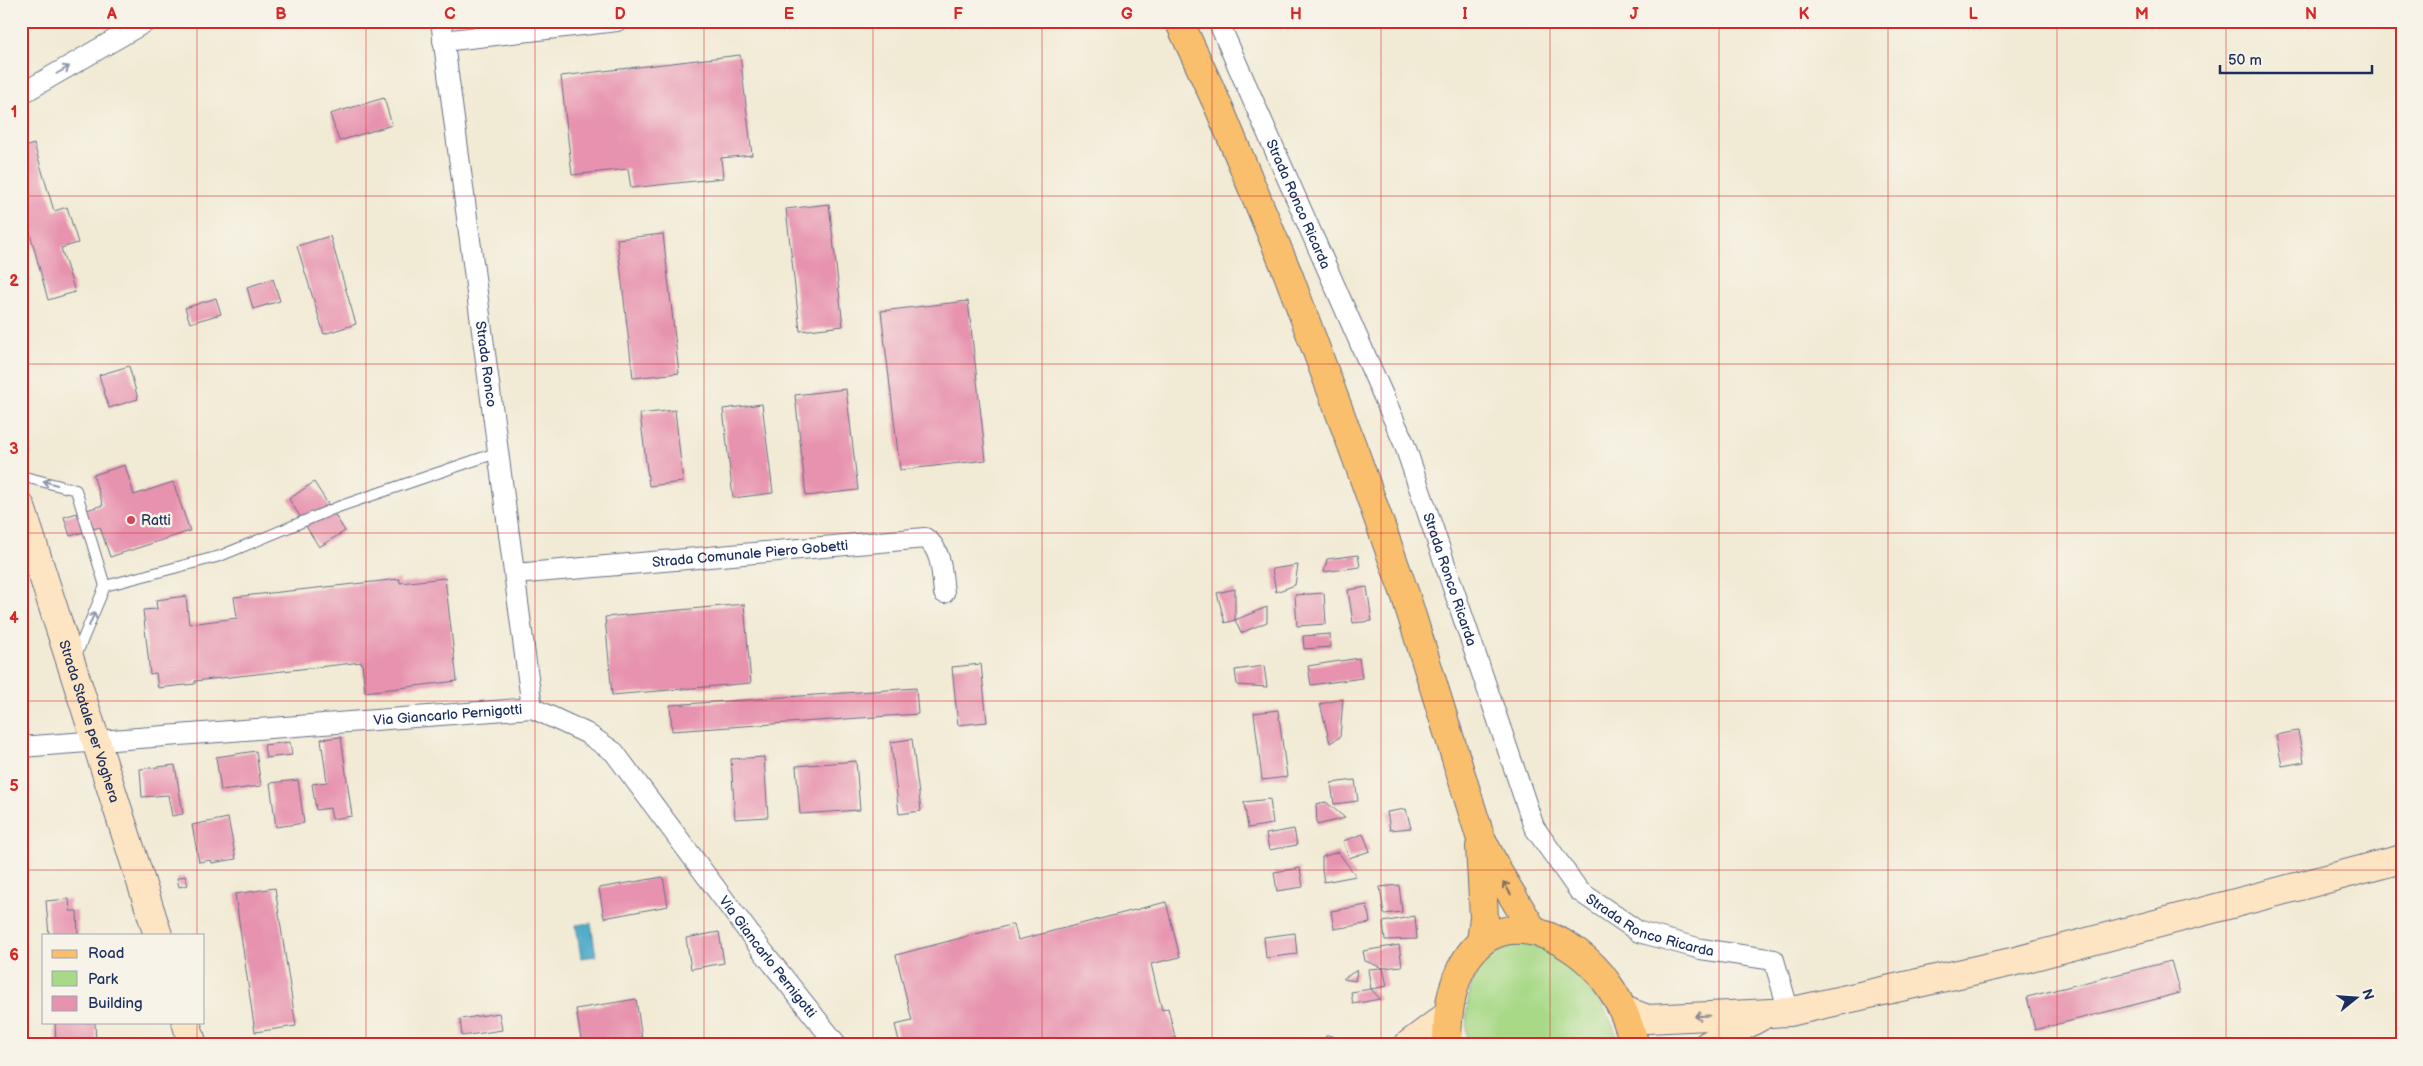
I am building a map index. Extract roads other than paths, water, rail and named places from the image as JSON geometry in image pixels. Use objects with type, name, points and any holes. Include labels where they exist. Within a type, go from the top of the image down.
[{"type":"main road","points":[[1178,21],[1220,110],[1288,274],[1357,459],[1406,597],[1480,836],[1498,872],[1533,930]]},
{"type":"main road","name":"Strada Statale per Voghera","points":[[21,507],[158,934]]},
{"type":"main road","points":[[1480,836],[1484,917],[1481,942]]},
{"type":"main road","points":[[1624,1010],[1647,1018],[1778,1013],[2012,962],[2402,859]]},
{"type":"main road","points":[[1447,1045],[1448,1015],[1456,982],[1466,960],[1481,942],[1511,930],[1533,930],[1557,938],[1581,954],[1606,982],[1624,1010],[1635,1045]]},
{"type":"main road","points":[[1708,1045],[1778,1013]]},
{"type":"main road","points":[[1408,1045],[1448,1015]]},
{"type":"main road","points":[[187,1024],[193,1045]]},
{"type":"street","points":[[21,94],[147,21]]},
{"type":"street","points":[[442,31],[618,21]]},
{"type":"street","name":"Strada Ronco Ricarda","points":[[1218,21],[1404,443],[1534,827],[1579,891],[1639,932],[1701,948],[1774,960],[1778,1013]]},
{"type":"street","name":"Strada Ronco","points":[[442,31],[500,452],[532,708]]},
{"type":"street","name":"Strada Comunale Piero Gobetti","points":[[515,574],[925,538],[932,542],[936,549],[944,593]]},
{"type":"street","name":"Via Giancarlo Pernigotti","points":[[21,747],[532,708],[586,733],[614,752],[761,949],[837,1045]]},
{"type":"lane","points":[[105,586],[220,556],[338,507],[500,452]]},
{"type":"lane","points":[[21,476],[76,490],[105,586],[72,663]]},
{"type":"water","points":[[591,923],[596,956],[581,958],[576,925]]},
{"type":"place","name":"Ratti","points":[[131,520]]}]
